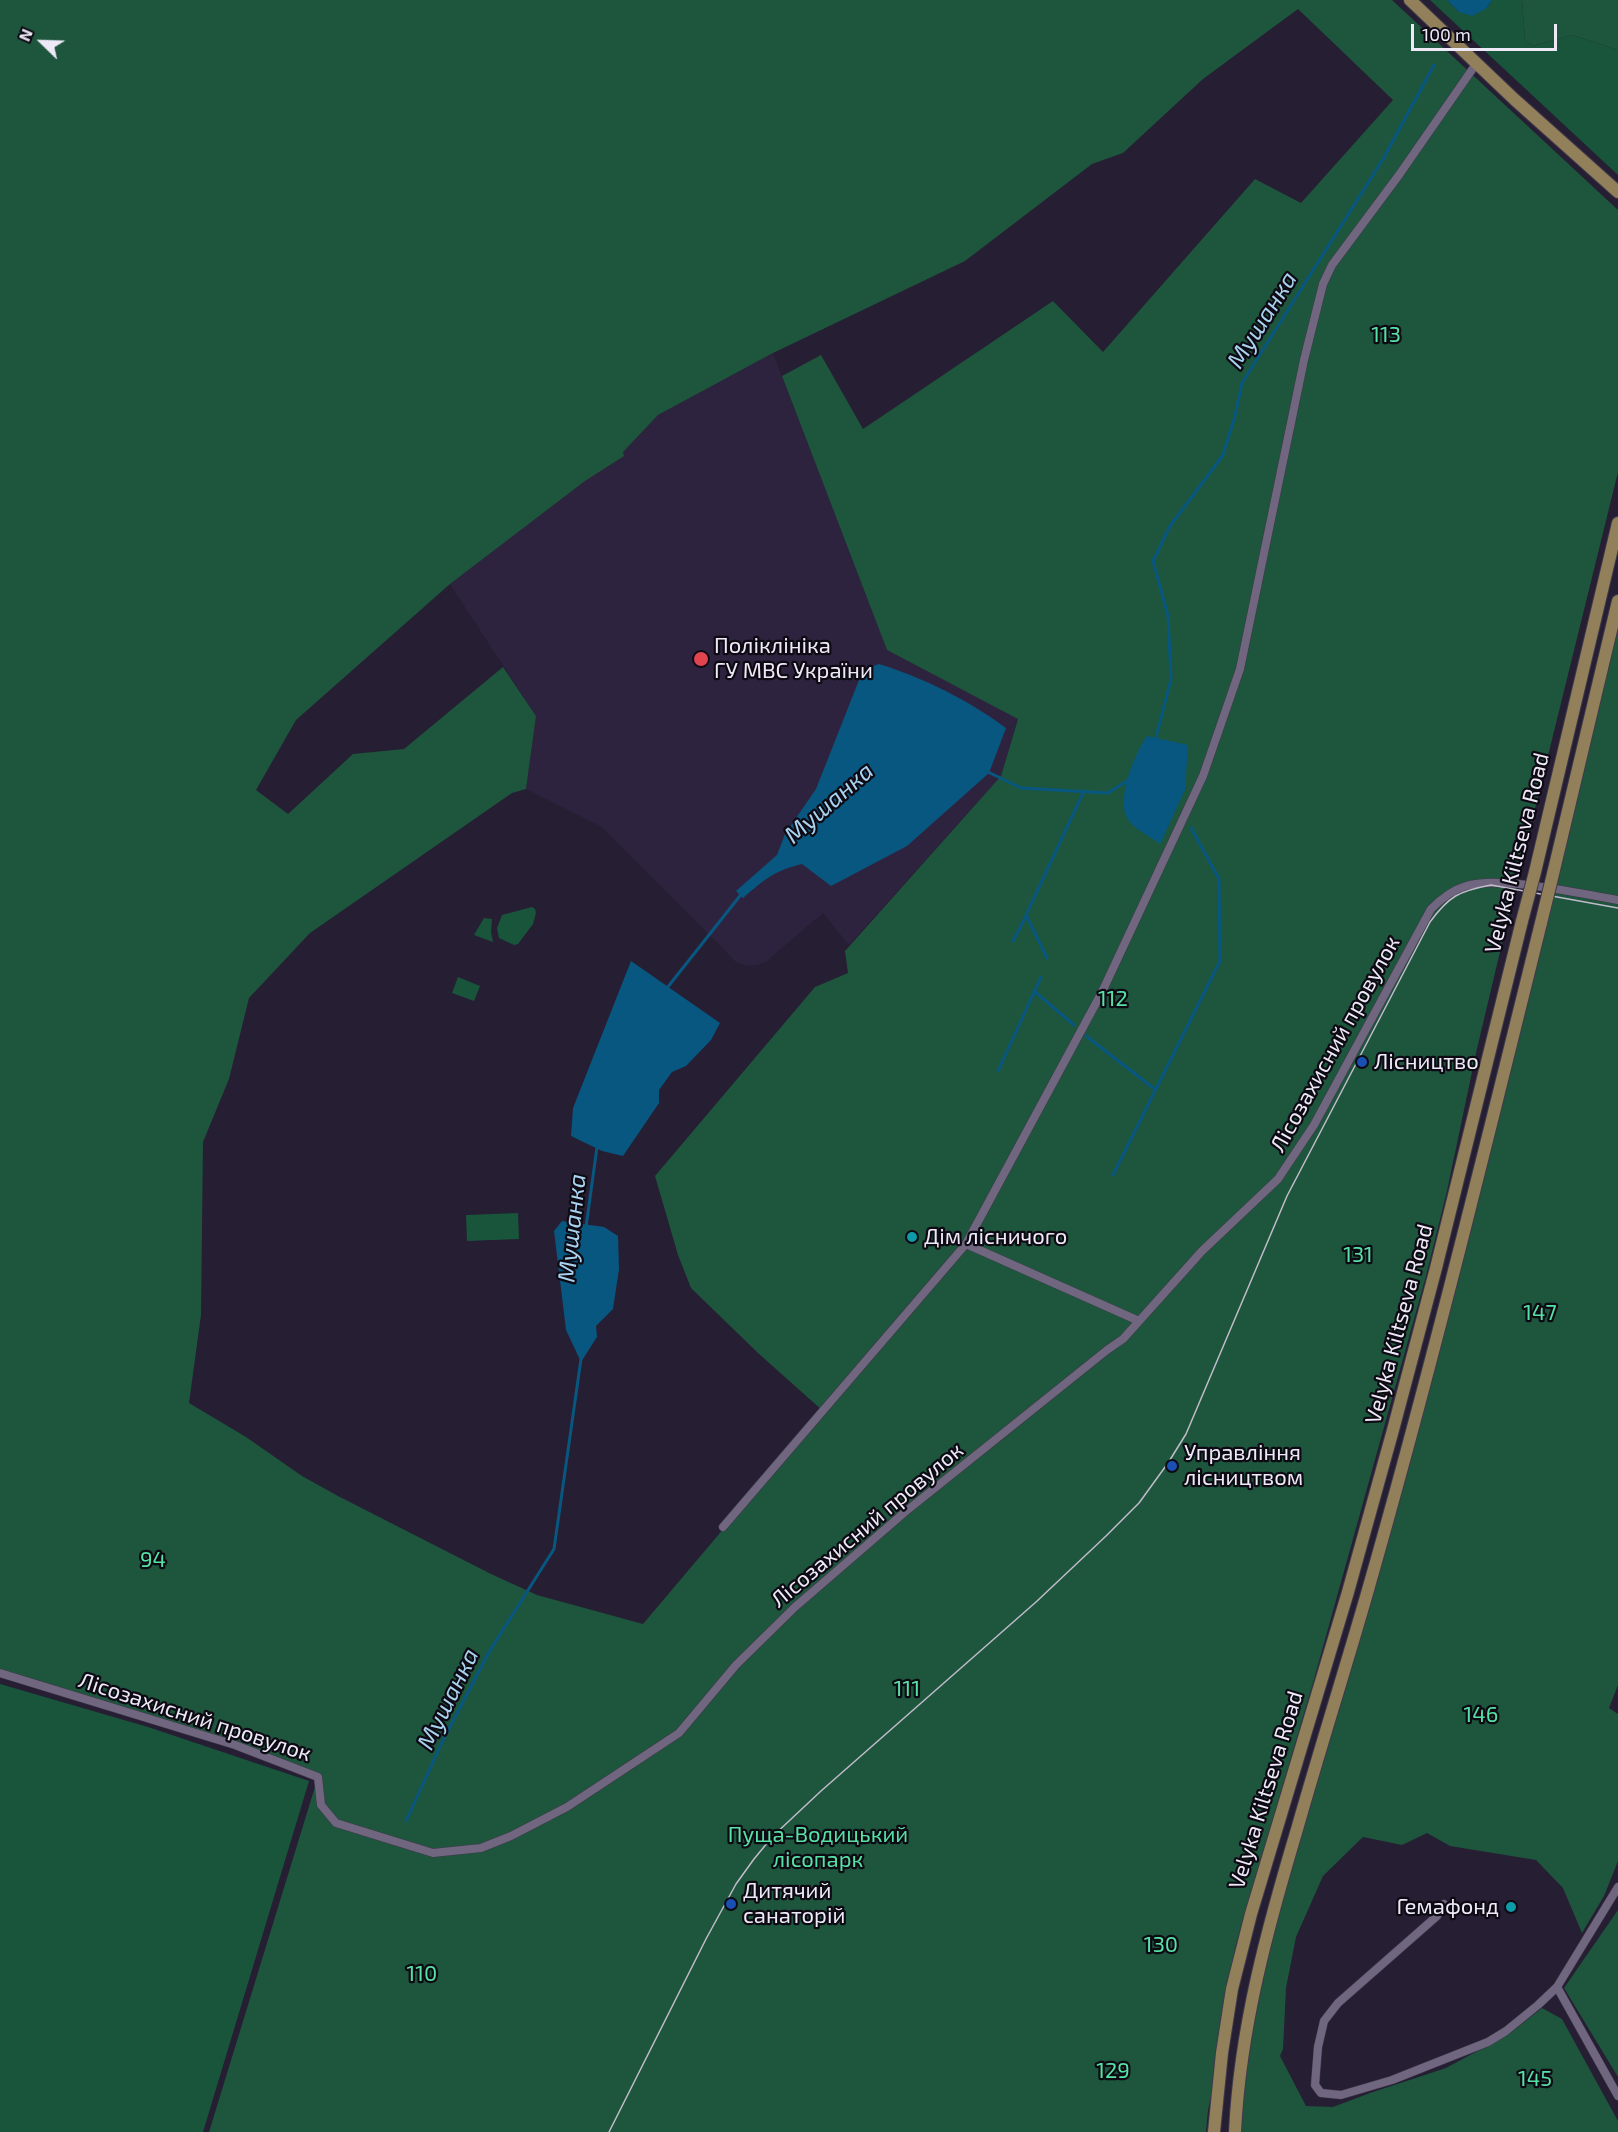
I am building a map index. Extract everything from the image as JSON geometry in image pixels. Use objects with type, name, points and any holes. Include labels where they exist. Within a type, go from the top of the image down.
[{"type":"main road","points":[[1410,0],[1476,64],[1618,192]]},
{"type":"main road","name":"Velyka Kiltseva Road","points":[[1214,2132],[1222,2053],[1232,1989],[1251,1914],[1348,1592],[1436,1268],[1535,872],[1618,523]]},
{"type":"main road","name":"Velyka Kiltseva Road","points":[[1235,2132],[1243,2056],[1253,1993],[1270,1919],[1366,1596],[1455,1272],[1618,601]]},
{"type":"street","points":[[723,1527],[966,1244],[1102,992],[1203,776],[1240,669],[1304,360],[1323,284],[1332,265],[1399,175],[1476,64]]},
{"type":"street","name":"Лісозахисний провулок","points":[[0,1673],[235,1745],[318,1777],[321,1804],[336,1822],[434,1853],[481,1848],[511,1836],[567,1807],[679,1733],[736,1665],[795,1606],[905,1512],[1123,1339],[1202,1251],[1278,1179],[1288,1166],[1314,1125],[1431,909],[1440,900],[1467,885],[1488,882],[1618,900]]},
{"type":"street","points":[[966,1244],[1139,1321]]},
{"type":"street","points":[[1444,1904],[1437,1917],[1338,2003],[1324,2021],[1318,2047],[1316,2085],[1321,2093],[1341,2095],[1392,2080],[1488,2042],[1506,2031],[1557,1986],[1618,1887]]},
{"type":"street","points":[[1557,1986],[1618,2096]]},
{"type":"shaded area","name":"Поліклініка ГУ МВС України","points":[[773,353],[887,650],[1018,718],[1001,776],[849,945],[823,913],[767,961],[747,966],[736,962],[602,827],[526,789],[536,716],[450,584],[585,481],[623,456],[623,452],[658,415]]},
{"type":"green space","points":[[0,0],[1392,0],[1618,210],[1618,472],[1508,918],[1426,1276],[1313,1683],[1236,1944],[1223,2013],[1206,2132],[209,2132],[318,1777],[235,1745],[0,1673]],"holes":[[[1298,9],[1393,100],[1301,203],[1255,179],[1103,352],[1053,301],[863,429],[821,355],[782,376],[887,650],[1018,719],[1001,776],[845,951],[848,973],[815,987],[655,1176],[678,1255],[691,1288],[758,1353],[823,1411],[643,1624],[537,1595],[491,1574],[302,1476],[246,1437],[189,1403],[201,1315],[203,1142],[229,1079],[249,998],[310,933],[512,793],[526,789],[536,716],[503,667],[404,749],[353,754],[288,814],[256,790],[296,720],[450,584],[585,481],[624,456],[623,452],[658,415],[773,353],[965,261],[1092,164],[1123,153],[1203,79]]]},
{"type":"green space","points":[[1430,0],[1447,0],[1459,12],[1487,8],[1492,0],[1522,0],[1525,40],[1533,46],[1572,35],[1618,50],[1618,175]]},
{"type":"green space","points":[[1522,0],[1618,0],[1618,50],[1572,35],[1533,46],[1525,40]]},
{"type":"green space","points":[[1618,601],[1618,1685],[1609,1708],[1618,1714],[1618,1861],[1604,1896],[1582,1933],[1563,1888],[1536,1860],[1450,1846],[1427,1833],[1402,1845],[1363,1837],[1323,1876],[1296,1937],[1286,1988],[1283,2049],[1280,2056],[1306,2106],[1333,2107],[1446,2068],[1509,2034],[1542,2008],[1562,2019],[1618,2121],[1618,2132],[1235,2132],[1253,1993],[1366,1596]]},
{"type":"green space","points":[[532,907],[536,913],[533,924],[518,944],[514,945],[499,938],[497,928],[502,915]]},
{"type":"green space","points":[[484,918],[492,919],[493,942],[474,935]]},
{"type":"green space","points":[[458,977],[480,986],[474,1001],[452,993]]},
{"type":"green space","points":[[518,1213],[519,1239],[467,1241],[466,1215]]},
{"type":"green space","points":[[0,1684],[148,1727],[309,1781],[203,2132],[0,2132]]},
{"type":"green space","points":[[1618,1910],[1618,2077],[1564,1988]]},
{"type":"water","points":[[1447,0],[1492,0],[1487,8],[1472,16],[1459,12]]},
{"type":"water","points":[[879,664],[945,691],[977,708],[1006,728],[989,773],[907,846],[831,886],[802,864],[770,876],[743,898],[736,891],[777,855],[785,834],[816,789],[863,670]]},
{"type":"water","points":[[1147,736],[1188,745],[1185,790],[1160,844],[1132,824],[1125,813],[1125,790],[1128,778]]},
{"type":"water","points":[[631,961],[720,1023],[711,1040],[686,1066],[672,1072],[659,1090],[659,1103],[623,1156],[602,1151],[571,1136],[573,1108]]},
{"type":"water","points":[[562,1221],[604,1227],[618,1236],[619,1269],[613,1309],[596,1326],[597,1337],[581,1362],[566,1330],[554,1231]]},
{"type":"waterway","name":"Мушанка","points":[[1155,741],[1171,679],[1168,616],[1153,561],[1170,526],[1223,455],[1242,383],[1383,159],[1434,65]]},
{"type":"waterway","name":"Мушанка","points":[[986,771],[1021,788],[1108,793],[1130,779]]},
{"type":"waterway","points":[[1047,958],[1026,915],[1084,791]]},
{"type":"waterway","points":[[1113,1175],[1220,961],[1219,879],[1191,828]]},
{"type":"waterway","name":"Мушанка","points":[[667,988],[743,892]]},
{"type":"waterway","points":[[1013,941],[1026,916]]},
{"type":"waterway","points":[[998,1071],[1041,977]]},
{"type":"waterway","points":[[1034,991],[1074,1025]]},
{"type":"waterway","points":[[1086,1036],[1156,1090]]},
{"type":"waterway","name":"Мушанка","points":[[586,1227],[597,1147]]},
{"type":"waterway","name":"Мушанка","points":[[406,1821],[443,1740],[489,1652],[554,1549],[581,1359]]},
{"type":"tram line","points":[[609,2132],[736,1884],[773,1836],[1036,1602],[1106,1536],[1139,1503],[1168,1463],[1186,1434],[1287,1196],[1430,922],[1437,913],[1449,900],[1463,892],[1491,885],[1618,908]]},
{"type":"place","name":"Поліклініка ГУ МВС України","points":[[701,659]]},
{"type":"place","name":"Лісництво","points":[[1362,1062]]},
{"type":"place","name":"Дім лісничого","points":[[912,1237]]},
{"type":"place","name":"Управління лісництвом","points":[[1172,1466]]},
{"type":"place","name":"Дитячий санаторій","points":[[731,1904]]},
{"type":"place","name":"Гемафонд","points":[[1511,1907]]},
{"type":"park label","name":"113","points":[[1386,335]]},
{"type":"park label","name":"112","points":[[1113,999]]},
{"type":"park label","name":"131","points":[[1358,1255]]},
{"type":"park label","name":"147","points":[[1540,1313]]},
{"type":"park label","name":"94","points":[[153,1560]]},
{"type":"park label","name":"111","points":[[907,1689]]},
{"type":"park label","name":"146","points":[[1481,1715]]},
{"type":"park label","name":"Пуща-Водицький лісопарк","points":[[818,1848]]},
{"type":"park label","name":"130","points":[[1161,1945]]},
{"type":"park label","name":"110","points":[[422,1974]]},
{"type":"park label","name":"129","points":[[1113,2071]]},
{"type":"park label","name":"145","points":[[1535,2079]]}]
